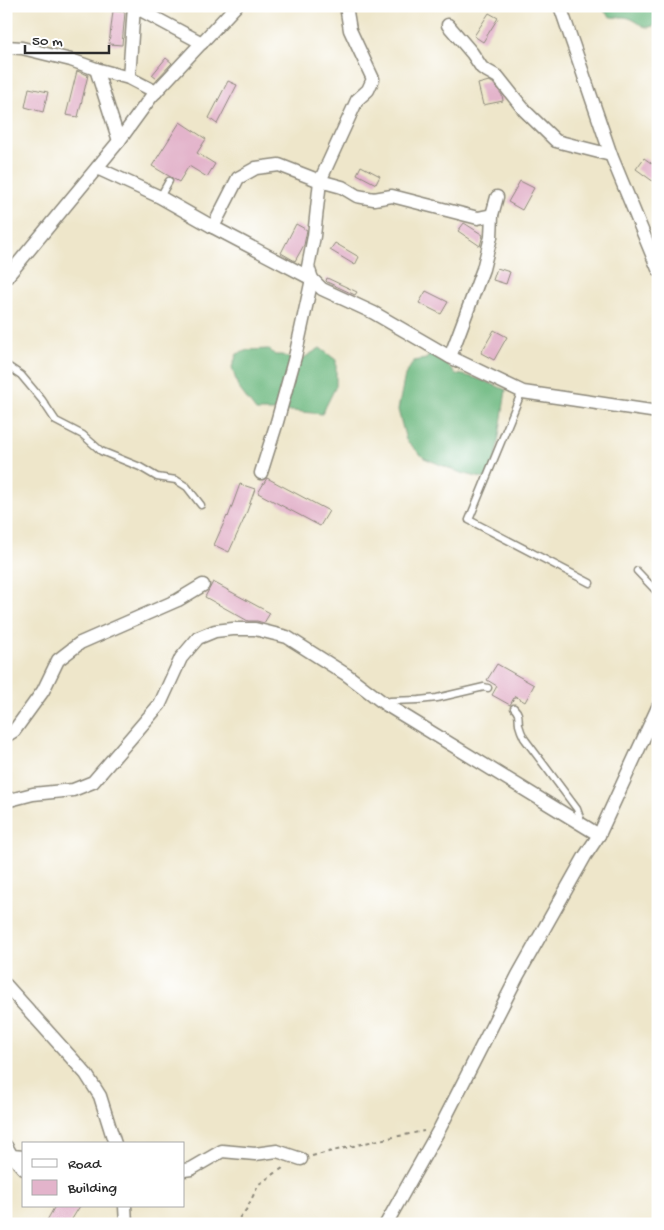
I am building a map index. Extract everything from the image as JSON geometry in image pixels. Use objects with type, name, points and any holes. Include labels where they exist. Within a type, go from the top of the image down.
[{"type":"street","points":[[129,78],[133,6],[202,43]]},
{"type":"street","points":[[6,278],[119,141],[156,92],[236,6]]},
{"type":"street","points":[[261,473],[295,357],[312,278],[308,267],[314,236],[320,181],[358,100],[368,90],[373,79],[350,30],[346,6]]},
{"type":"street","points":[[560,6],[611,155],[658,269]]},
{"type":"street","points":[[448,26],[472,53],[482,68],[498,77],[525,111],[556,141],[611,155]]},
{"type":"street","points":[[6,47],[22,48],[71,60],[129,78],[156,92]]},
{"type":"street","points":[[96,69],[119,141]]},
{"type":"street","points":[[214,227],[238,178],[256,168],[279,165],[320,181],[342,187],[357,196],[374,199],[392,196],[478,218],[492,215]]},
{"type":"street","points":[[97,168],[160,197],[312,278],[322,289],[374,313],[450,357],[522,391],[658,412]]},
{"type":"street","points":[[450,357],[483,269],[497,197]]},
{"type":"street","points":[[6,736],[14,731],[43,691],[58,660],[80,643],[178,600],[204,585]]},
{"type":"street","points":[[6,801],[33,794],[72,790],[92,782],[160,704],[181,658],[198,638],[215,631],[255,629],[287,637],[347,675],[385,704],[599,835]]},
{"type":"street","points":[[386,1224],[440,1128],[518,975],[585,856],[599,835],[658,707]]},
{"type":"street","points":[[6,985],[86,1074],[100,1096],[114,1142]]},
{"type":"street","points":[[185,1170],[191,1169],[222,1152],[255,1154],[277,1151],[301,1159]]},
{"type":"street","points":[[14,1153],[22,1165]]},
{"type":"street","points":[[125,1208],[126,1224]]},
{"type":"lane","points":[[160,197],[169,181]]},
{"type":"lane","points":[[6,365],[21,375],[42,400],[56,421],[83,435],[101,451],[140,467],[157,477],[176,480],[187,487],[201,506]]},
{"type":"lane","points":[[522,391],[469,520],[590,583]]},
{"type":"lane","points":[[637,571],[658,593]]},
{"type":"lane","points":[[385,704],[390,700],[437,698],[479,688],[488,688]]},
{"type":"lane","points":[[514,708],[518,712],[519,725],[524,738],[577,809],[584,826]]},
{"type":"path","points":[[234,1224],[246,1210],[259,1184],[295,1160],[374,1141],[440,1128]]},
{"type":"green space","points":[[602,6],[658,6],[658,23],[646,27],[629,18],[610,17]]},
{"type":"green space","points":[[320,348],[336,360],[336,386],[322,414],[293,411],[256,411],[238,387],[232,367],[237,354],[248,350],[269,349],[275,355],[282,355],[297,362]]},
{"type":"green space","points":[[432,352],[436,352],[456,374],[476,378],[506,390],[496,457],[486,479],[461,473],[424,458],[406,440],[398,410],[405,375],[414,361],[426,359]]},
{"type":"building","points":[[113,11],[125,12],[122,45],[109,44]]},
{"type":"building","points":[[489,13],[498,18],[483,42],[474,36]]},
{"type":"building","points":[[166,58],[172,63],[157,79],[152,75]]},
{"type":"building","points":[[77,71],[88,75],[78,117],[66,115]]},
{"type":"building","points":[[228,81],[237,85],[217,124],[209,118]]},
{"type":"building","points":[[489,81],[493,83],[502,95],[503,101],[483,105],[478,84]]},
{"type":"building","points":[[29,88],[48,92],[43,112],[25,107]]},
{"type":"building","points":[[180,122],[206,139],[197,153],[215,164],[207,177],[189,166],[179,182],[152,166]]},
{"type":"building","points":[[644,158],[658,168],[658,185],[636,169]]},
{"type":"building","points":[[361,166],[380,176],[376,184],[357,174]]},
{"type":"building","points":[[520,181],[534,188],[522,210],[508,202]]},
{"type":"building","points":[[464,223],[483,235],[480,246],[458,231]]},
{"type":"building","points":[[296,224],[307,230],[304,245],[295,261],[281,253]]},
{"type":"building","points":[[335,243],[359,257],[355,265],[330,250]]},
{"type":"building","points":[[497,268],[510,272],[506,284],[493,280]]},
{"type":"building","points":[[327,278],[357,292],[355,295],[327,282]]},
{"type":"building","points":[[426,291],[448,302],[441,314],[419,303]]},
{"type":"building","points":[[494,330],[507,337],[494,360],[481,353]]},
{"type":"building","points":[[267,478],[329,511],[320,526],[258,493]]},
{"type":"building","points":[[240,484],[255,489],[229,552],[214,545],[228,517]]},
{"type":"building","points":[[213,582],[270,613],[264,623],[248,621],[205,597]]},
{"type":"building","points":[[497,664],[534,685],[525,702],[515,696],[510,705],[492,695],[497,686],[487,680]]},
{"type":"building","points":[[54,1208],[79,1208],[69,1224],[45,1224]]}]
